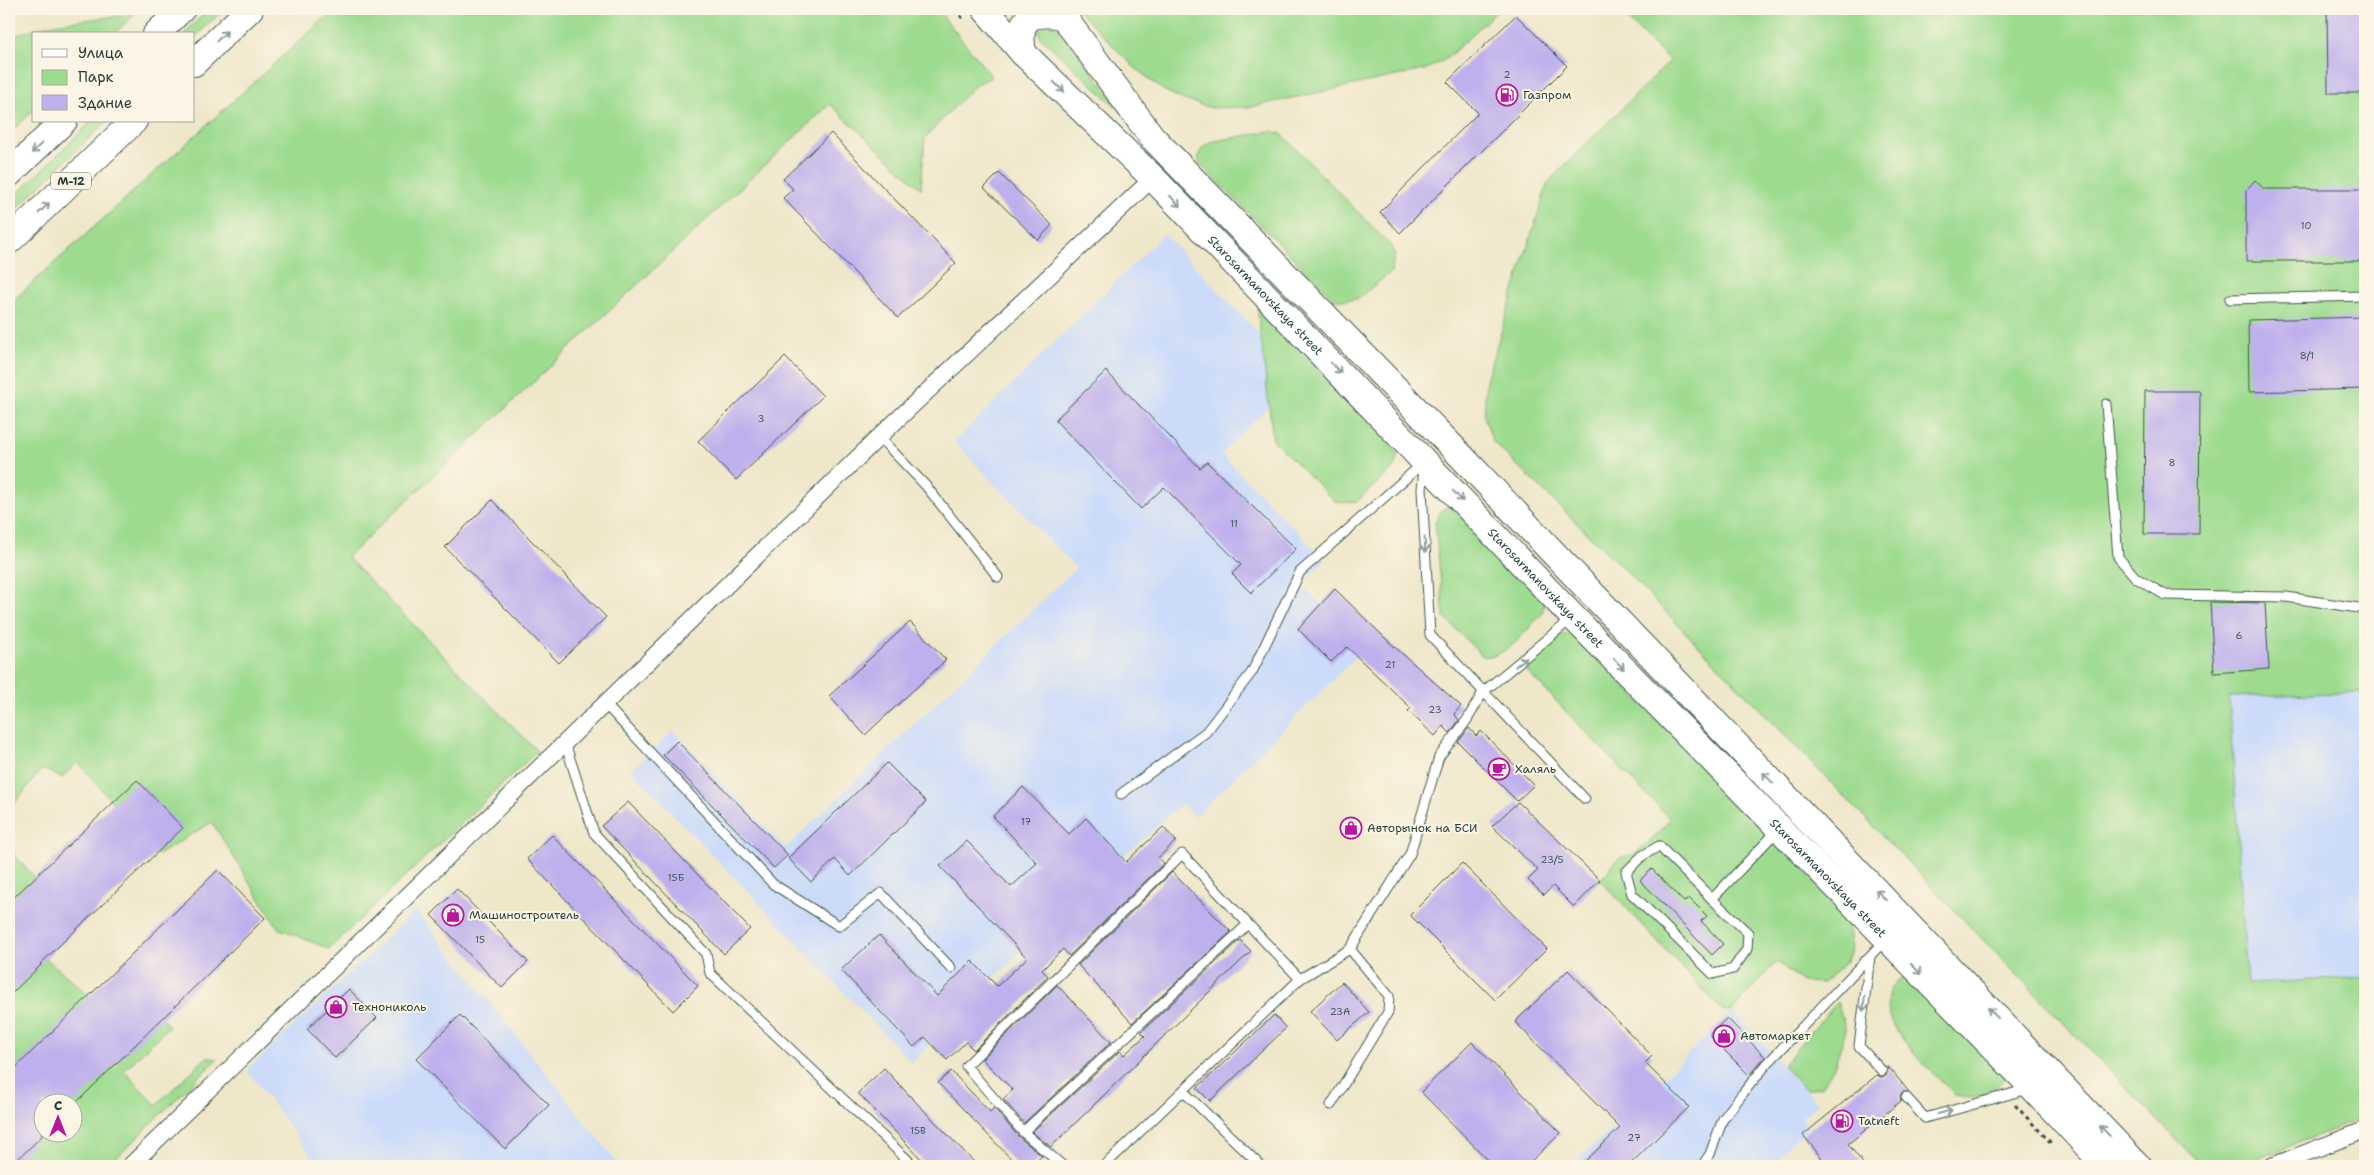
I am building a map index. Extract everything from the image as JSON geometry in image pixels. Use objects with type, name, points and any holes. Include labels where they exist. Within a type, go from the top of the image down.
[{"type":"main road","points":[[158,32],[182,9]]},
{"type":"main road","points":[[195,62],[250,9]]},
{"type":"main road","name":"Starosarmanovskaya street","points":[[985,9],[1024,53],[1153,178],[1574,617],[1780,828],[1878,947],[2032,1088],[2106,1166]]},
{"type":"main road","points":[[1024,53],[1020,36],[1027,19],[1035,14],[1059,12]]},
{"type":"main road","name":"Starosarmanovskaya street","points":[[1059,12],[1152,137],[1462,456],[2138,1166]]},
{"type":"main road","points":[[9,174],[63,122]]},
{"type":"main road","name":"М-12","points":[[9,241],[133,122]]},
{"type":"street","points":[[130,1166],[879,437],[1153,178]]},
{"type":"street","points":[[2272,1166],[2365,1130]]},
{"type":"lane","points":[[2230,299],[2365,296]]},
{"type":"lane","points":[[2106,404],[2118,557],[2136,578],[2165,595],[2286,597],[2365,609]]},
{"type":"lane","points":[[879,437],[926,486],[998,577]]},
{"type":"lane","points":[[1425,461],[1422,489],[1430,635],[1585,799]]},
{"type":"lane","points":[[1121,794],[1206,732],[1252,672],[1300,572],[1425,461]]},
{"type":"lane","points":[[1104,1166],[1300,979],[1350,949],[1410,854],[1439,757],[1467,720],[1483,692],[1574,617]]},
{"type":"lane","points":[[605,704],[773,884],[839,926],[881,893],[951,968]]},
{"type":"lane","points":[[565,743],[594,833],[706,954],[710,973],[914,1166]]},
{"type":"lane","points":[[1712,899],[1780,828]]},
{"type":"lane","points":[[1660,846],[1712,899],[1748,933],[1747,949],[1733,969],[1713,974],[1632,894],[1626,872],[1642,856],[1660,846]]},
{"type":"lane","points":[[1062,1166],[1024,1132],[966,1066],[1182,854],[1300,979]]},
{"type":"lane","points":[[1024,1132],[1248,924]]},
{"type":"lane","points":[[1878,947],[1859,1046],[1882,1071]]},
{"type":"lane","points":[[1702,1166],[1710,1154],[1723,1119],[1743,1093],[1767,1064],[1878,947]]},
{"type":"lane","points":[[1331,1105],[1388,1012],[1389,996],[1350,949]]},
{"type":"lane","points":[[1906,1097],[1925,1118],[2032,1088]]},
{"type":"lane","points":[[1184,1090],[1261,1166]]},
{"type":"shaded area","points":[[1164,234],[1270,345],[1276,399],[1221,454],[1325,560],[1300,584],[1366,647],[1195,817],[1182,804],[1050,921],[912,1063],[631,770],[673,731],[786,848],[1076,568],[954,442]]},
{"type":"shaded area","points":[[2365,690],[2365,977],[2247,984],[2229,696]]},
{"type":"shaded area","points":[[416,910],[620,1166],[319,1166],[247,1070]]},
{"type":"shaded area","points":[[1732,1011],[1818,1104],[1801,1118],[1808,1128],[1788,1146],[1774,1166],[1570,1166],[1609,1132]]},
{"type":"green space","points":[[209,9],[224,9],[195,37],[195,32],[185,32]]},
{"type":"green space","points":[[335,9],[937,9],[992,77],[975,85],[925,138],[921,189],[830,104],[347,557],[537,751],[329,949],[278,928],[212,822],[158,855],[78,762],[62,778],[42,769],[9,810],[9,304]]},
{"type":"green space","points":[[1077,9],[1499,9],[1445,60],[1424,70],[1250,107],[1211,108],[1184,100],[1163,90],[1134,67]]},
{"type":"green space","points":[[1617,9],[2365,9],[2365,692],[2229,697],[2247,984],[2365,977],[2365,1117],[2239,1166],[2202,1166],[1628,573],[1493,442],[1484,416],[1486,380],[1548,182],[1670,61]]},
{"type":"green space","points":[[135,14],[116,32],[32,32],[32,112],[9,134],[9,39],[38,28]]},
{"type":"green space","points":[[1052,23],[1137,126],[1040,37],[1038,26]]},
{"type":"green space","points":[[91,122],[106,122],[9,216],[9,202]]},
{"type":"green space","points":[[1271,131],[1282,134],[1390,245],[1395,255],[1391,272],[1357,299],[1341,300],[1333,298],[1199,163],[1201,151],[1210,142]]},
{"type":"green space","points":[[1257,305],[1394,448],[1398,456],[1393,469],[1357,501],[1343,503],[1334,501],[1273,440]]},
{"type":"green space","points":[[1451,505],[1544,596],[1544,607],[1541,615],[1515,643],[1499,654],[1482,656],[1444,617],[1435,522],[1441,511]]},
{"type":"green space","points":[[1572,633],[1836,901],[1849,931],[1851,946],[1846,961],[1823,983],[1802,982],[1777,961],[1732,1011],[1722,1010],[1600,880],[1619,858],[1634,854],[1651,841],[1670,819],[1526,670],[1526,663],[1559,635]]},
{"type":"green space","points":[[9,849],[67,914],[28,943],[90,996],[122,971],[169,1026],[124,1071],[156,1105],[207,1057],[217,1059],[108,1166],[9,1166]]},
{"type":"green space","points":[[1912,974],[2009,1075],[1997,1086],[1985,1094],[1972,1098],[1956,1096],[1922,1062],[1899,1034],[1888,1006],[1889,992],[1898,980]]},
{"type":"green space","points":[[1837,1002],[1846,1030],[1834,1067],[1823,1086],[1806,1090],[1783,1065]]},
{"type":"building","points":[[2327,9],[2365,9],[2365,93],[2328,93]]},
{"type":"building","points":[[1516,15],[1567,66],[1400,233],[1380,212],[1478,113],[1447,82]]},
{"type":"building","points":[[831,133],[956,263],[898,318],[783,198],[793,189],[783,179]]},
{"type":"building","points":[[999,173],[1052,225],[1038,240],[984,188]]},
{"type":"building","points":[[2255,180],[2264,189],[2365,189],[2365,261],[2246,261],[2246,190]]},
{"type":"building","points":[[2365,317],[2365,389],[2249,392],[2248,320]]},
{"type":"building","points":[[785,357],[823,396],[736,480],[698,441]]},
{"type":"building","points":[[1106,371],[1200,468],[1207,462],[1296,549],[1251,593],[1232,574],[1241,565],[1164,487],[1141,509],[1055,420]]},
{"type":"building","points":[[2145,391],[2200,391],[2199,534],[2144,534]]},
{"type":"building","points":[[492,500],[606,617],[559,663],[445,547]]},
{"type":"building","points":[[1335,589],[1386,639],[1461,706],[1454,714],[1459,720],[1450,733],[1443,726],[1435,736],[1408,711],[1411,708],[1347,647],[1331,662],[1298,629]]},
{"type":"building","points":[[2210,602],[2265,603],[2269,669],[2214,673]]},
{"type":"building","points":[[910,622],[946,660],[865,735],[829,696]]},
{"type":"building","points":[[1469,728],[1476,736],[1481,731],[1534,785],[1517,801],[1458,742]]},
{"type":"building","points":[[677,741],[788,855],[774,868],[663,755]]},
{"type":"building","points":[[887,763],[926,802],[850,876],[835,859],[811,882],[788,858]]},
{"type":"building","points":[[137,780],[183,828],[9,996],[9,902]]},
{"type":"building","points":[[1023,787],[1069,834],[1086,818],[1126,862],[1163,827],[1176,841],[1158,858],[1164,863],[1069,956],[1063,949],[1042,970],[1048,976],[974,1050],[966,1042],[947,1060],[925,1037],[914,1047],[841,970],[879,935],[937,996],[972,961],[997,986],[1027,958],[940,866],[967,841],[1011,887],[1037,863],[993,816]]},
{"type":"building","points":[[628,802],[750,929],[724,954],[601,826]]},
{"type":"building","points":[[1518,802],[1600,880],[1574,907],[1553,886],[1544,895],[1528,880],[1538,870],[1492,826]]},
{"type":"building","points":[[552,835],[698,986],[673,1011],[527,859]]},
{"type":"building","points":[[1462,863],[1547,949],[1495,1000],[1410,915]]},
{"type":"building","points":[[1652,869],[1684,902],[1689,898],[1707,916],[1701,921],[1723,944],[1712,955],[1640,880]]},
{"type":"building","points":[[218,870],[265,918],[82,1097],[82,1092],[32,1092],[32,1142],[36,1142],[11,1166],[9,1166],[9,1074]]},
{"type":"building","points":[[1172,872],[1231,932],[1132,1023],[1078,965]]},
{"type":"building","points":[[457,889],[528,962],[502,988],[431,915]]},
{"type":"building","points":[[1240,940],[1251,951],[1051,1147],[1032,1132],[1120,1051],[1124,1055],[1145,1036],[1141,1032]]},
{"type":"building","points":[[1568,970],[1652,1056],[1645,1063],[1689,1107],[1628,1166],[1580,1166],[1620,1128],[1515,1022]]},
{"type":"building","points":[[1342,982],[1369,1012],[1337,1040],[1310,1011]]},
{"type":"building","points":[[1057,985],[1111,1042],[1024,1123],[1003,1099],[1013,1090],[982,1059]]},
{"type":"building","points":[[349,989],[377,1018],[335,1058],[307,1029]]},
{"type":"building","points":[[460,1015],[549,1105],[505,1149],[416,1059]]},
{"type":"building","points":[[1274,1015],[1286,1028],[1210,1101],[1197,1088]]},
{"type":"building","points":[[1727,1018],[1765,1057],[1749,1075],[1709,1035]]},
{"type":"building","points":[[1472,1042],[1561,1133],[1526,1166],[1494,1166],[1421,1092]]},
{"type":"building","points":[[1888,1066],[1909,1092],[1902,1092],[1900,1096],[1901,1101],[1848,1144],[1865,1166],[1828,1166],[1803,1135],[1877,1075],[1881,1077],[1886,1076]]},
{"type":"building","points":[[884,1068],[978,1166],[928,1166],[858,1093]]},
{"type":"building","points":[[951,1071],[990,1112],[994,1108],[1018,1136],[1042,1156],[1031,1166],[1018,1166],[938,1083]]},
{"type":"place","name":"Газпром","points":[[1507,95]]},
{"type":"place","name":"Халяль","points":[[1499,769]]},
{"type":"place","name":"Авторынок на БСИ","points":[[1351,828]]},
{"type":"place","name":"Машиностроитель","points":[[453,915]]},
{"type":"place","name":"Технониколь","points":[[336,1007]]},
{"type":"place","name":"Автомаркет","points":[[1724,1036]]},
{"type":"place","name":"Tatneft","points":[[1842,1121]]}]
